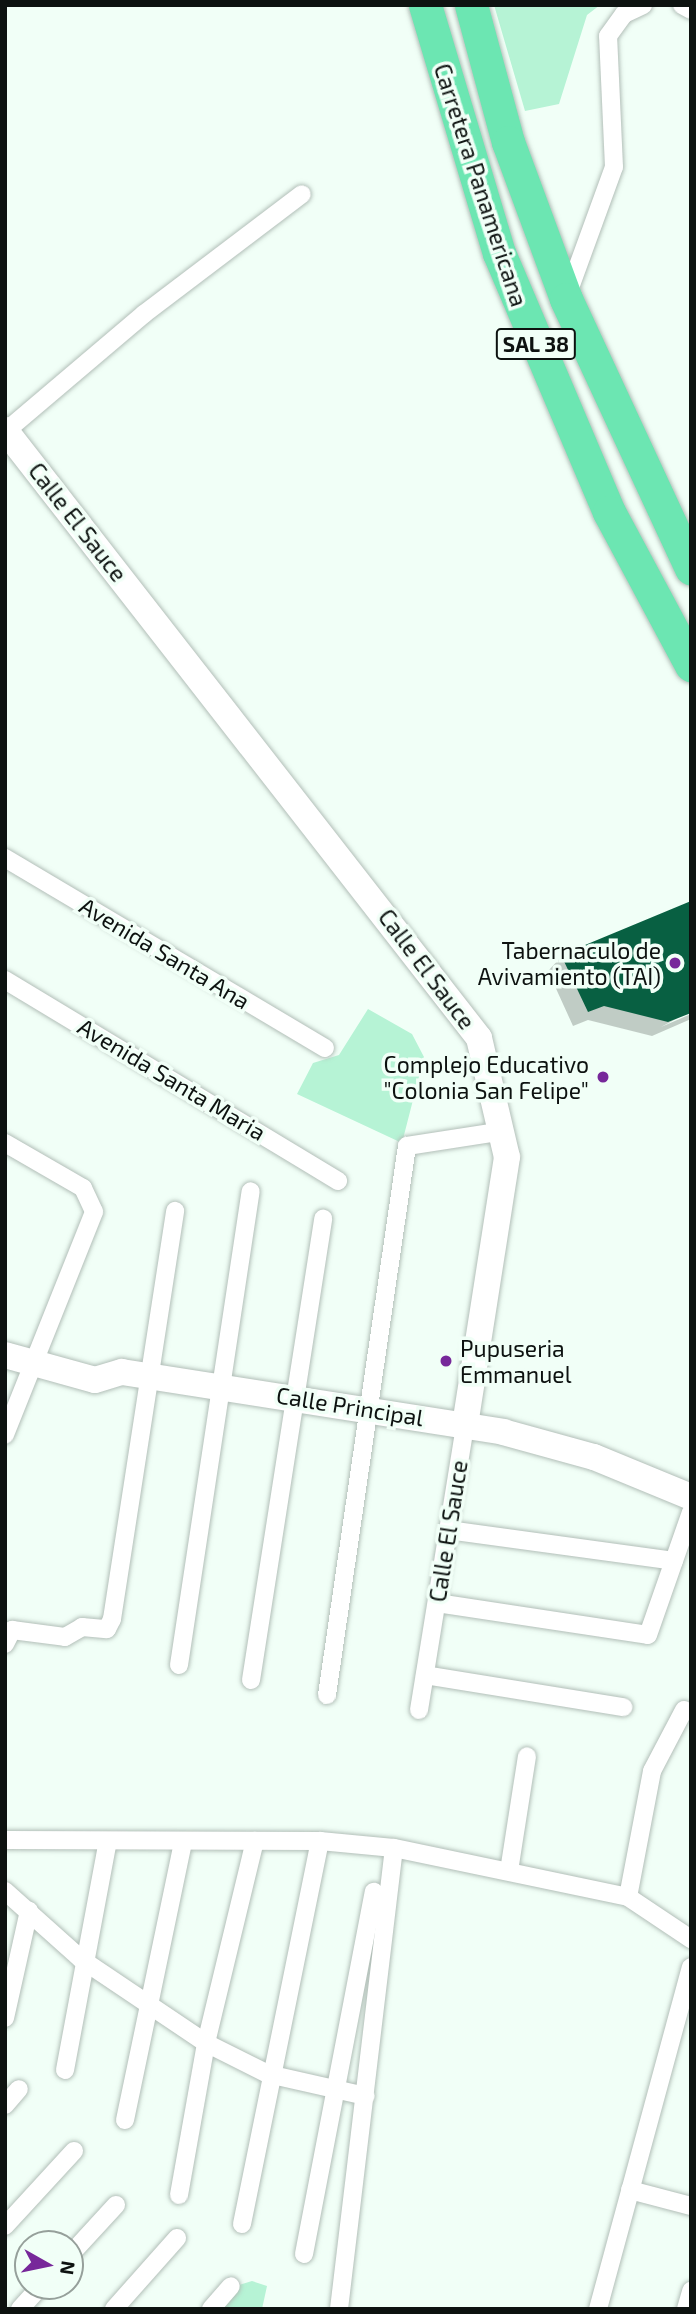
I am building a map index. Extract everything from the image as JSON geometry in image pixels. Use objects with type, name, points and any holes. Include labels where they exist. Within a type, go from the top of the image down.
[{"type":"highway","name":"Carretera Panamericana","points":[[425,5],[499,253],[608,512],[691,664]]},
{"type":"highway","name":"Carretera Panamericana","points":[[471,5],[508,142],[566,299],[689,565]]},
{"type":"highway","points":[[608,512],[638,508],[651,487]]},
{"type":"highway","points":[[648,588],[657,565],[689,565]]},
{"type":"street","points":[[566,299],[610,192],[608,36],[624,14],[643,5]]},
{"type":"street","points":[[682,5],[691,10]]},
{"type":"street","points":[[6,430],[144,314],[302,194]]},
{"type":"street","name":"Calle El Sauce","points":[[6,430],[455,1002],[479,1038],[505,1130],[506,1168],[419,1710]]},
{"type":"street","name":"Avenida Santa Ana","points":[[5,858],[325,1048]]},
{"type":"street","name":"Avenida Santa Maria","points":[[5,980],[338,1181]]},
{"type":"street","points":[[327,1695],[372,1410],[407,1146],[505,1130]]},
{"type":"street","points":[[5,1143],[83,1188],[94,1212],[37,1361],[5,1435]]},
{"type":"street","points":[[179,1665],[251,1191]]},
{"type":"street","points":[[5,1644],[12,1630],[65,1637],[82,1627],[107,1629],[112,1619],[174,1211]]},
{"type":"street","points":[[251,1680],[323,1219]]},
{"type":"street","name":"Calle Principal","points":[[5,1354],[37,1361],[95,1380],[117,1371],[465,1425],[594,1457],[691,1497]]},
{"type":"street","points":[[437,1603],[648,1635],[691,1512]]},
{"type":"street","points":[[449,1530],[674,1561]]},
{"type":"street","points":[[425,1675],[623,1707]]},
{"type":"street","points":[[628,1897],[652,1771],[683,1709]]},
{"type":"street","points":[[509,1871],[527,1756]]},
{"type":"street","points":[[5,1840],[320,1841],[394,1848],[628,1897],[691,1939]]},
{"type":"street","points":[[65,2070],[81,1959],[108,1841]]},
{"type":"street","points":[[179,2195],[206,2043],[256,1841]]},
{"type":"street","points":[[242,2224],[268,2074],[320,1841]]},
{"type":"street","points":[[125,2120],[145,2007],[183,1842]]},
{"type":"street","points":[[339,2309],[394,1848]]},
{"type":"street","points":[[5,1891],[81,1959],[145,2007],[206,2043],[268,2074],[332,2091],[366,2096]]},
{"type":"street","points":[[304,2254],[332,2091],[374,1892]]},
{"type":"street","points":[[5,2018],[29,1911]]},
{"type":"street","points":[[598,2309],[691,1967]]},
{"type":"street","points":[[5,2105],[19,2089]]},
{"type":"street","points":[[5,2226],[74,2151]]},
{"type":"street","points":[[630,2190],[691,2206]]},
{"type":"street","points":[[84,2239],[116,2204]]},
{"type":"street","points":[[114,2309],[177,2238]]},
{"type":"street","points":[[211,2309],[231,2286]]},
{"type":"street","points":[[686,2309],[691,2291]]},
{"type":"green space","points":[[494,5],[600,5],[587,15],[559,104],[525,111]]},
{"type":"green space","points":[[368,1009],[412,1034],[424,1057],[402,1143],[297,1094],[313,1063],[339,1055]]},
{"type":"green space","points":[[252,2281],[267,2286],[262,2309],[219,2309],[239,2285]]},
{"type":"building","points":[[691,901],[691,1013],[668,1022],[604,1006],[588,1012],[561,955]]},
{"type":"place","name":"Tabernaculo de Avivamiento (TAI)","points":[[675,963]]},
{"type":"place","name":"Complejo Educativo \"Colonia San Felipe\"","points":[[603,1077]]},
{"type":"place","name":"Pupuseria Emmanuel","points":[[446,1361]]}]
